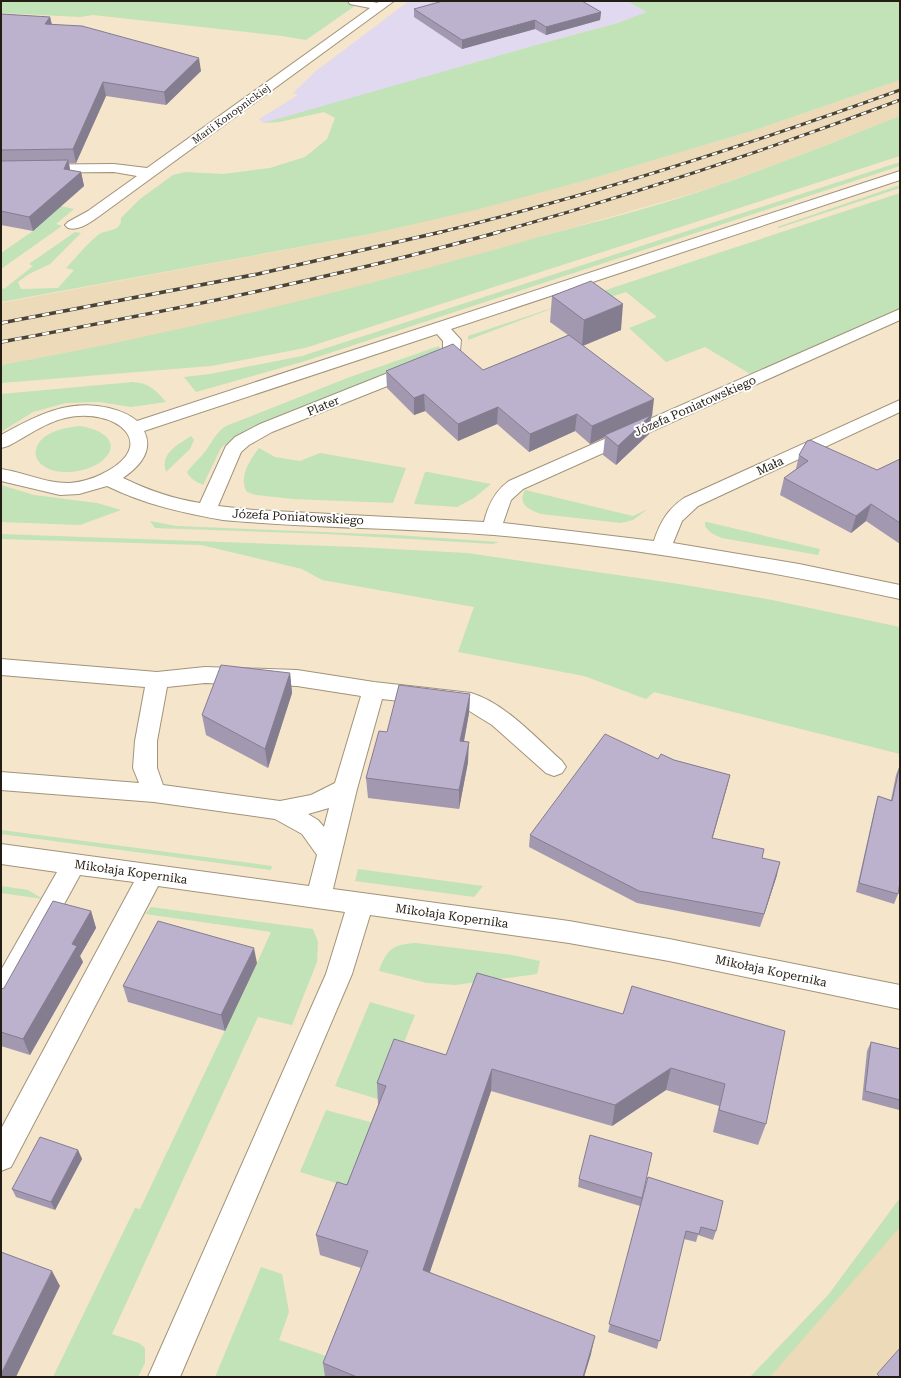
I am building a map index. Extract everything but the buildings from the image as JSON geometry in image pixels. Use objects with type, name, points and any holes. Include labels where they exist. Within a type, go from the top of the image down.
[{"type":"street","points":[[354,1],[384,4]]},
{"type":"street","name":"Marii Konopnickiej","points":[[73,225],[93,214],[384,4]]},
{"type":"street","points":[[1,169],[114,168],[149,173]]},
{"type":"street","points":[[134,428],[441,328],[900,175]]},
{"type":"street","name":"Józefa Poniatowskiego","points":[[492,529],[499,502],[504,493],[516,485],[900,314]]},
{"type":"street","name":"Plater","points":[[206,510],[230,456],[242,441],[266,428],[444,357],[451,350],[452,340],[441,328]]},
{"type":"street","name":"Mała","points":[[662,548],[670,521],[680,509],[900,405]]},
{"type":"street","points":[[1,442],[43,419],[72,411],[98,411],[114,415],[129,423],[134,428],[139,441],[137,454],[127,466],[109,479],[80,488],[58,489],[1,474]]},
{"type":"street","name":"Józefa Poniatowskiego","points":[[109,479],[135,493],[164,503],[206,510],[280,517],[400,522],[492,529],[601,540],[662,548],[801,572],[900,592]]},
{"type":"street","points":[[1,667],[157,680],[205,675],[297,678],[374,690],[471,701],[500,719],[554,767]]},
{"type":"street","points":[[154,793],[145,768],[146,741],[157,680]]},
{"type":"street","points":[[319,898],[345,789],[374,690]]},
{"type":"street","points":[[1,781],[154,793],[280,810],[315,804],[345,789]]},
{"type":"street","points":[[280,810],[310,827],[329,853]]},
{"type":"street","name":"Mikołaja Kopernika","points":[[1,854],[570,932],[619,940],[900,997]]},
{"type":"street","points":[[1,995],[73,864]]},
{"type":"street","points":[[1,1157],[151,875]]},
{"type":"street","points":[[164,1377],[339,974],[360,904]]},
{"type":"shaded area","points":[[409,1],[627,1],[648,12],[618,23],[263,123],[259,119],[298,95],[293,93],[316,71]]},
{"type":"shaded area","points":[[900,80],[900,116],[777,164],[701,191],[431,268],[270,309],[100,347],[1,365],[1,303],[375,233],[590,179],[755,130]]},
{"type":"shaded area","points":[[900,1198],[900,1377],[770,1377],[829,1294]]},
{"type":"green space","points":[[1,1],[362,1],[306,40],[93,15],[80,17],[1,13]]},
{"type":"green space","points":[[627,1],[900,1],[900,80],[755,130],[590,179],[479,209],[375,233],[1,302],[1,288],[4,289],[33,266],[29,264],[75,232],[81,233],[50,264],[29,274],[18,282],[21,289],[58,288],[74,270],[66,268],[97,235],[117,228],[121,222],[121,218],[140,199],[173,175],[185,172],[223,174],[270,168],[305,157],[327,139],[335,118],[324,112],[279,122],[263,123],[618,23],[647,12]]},
{"type":"green space","points":[[900,116],[900,156],[305,348],[211,366],[1,383],[1,365],[203,324],[336,292],[640,210],[682,198],[727,182]]},
{"type":"green space","points":[[900,162],[900,166],[302,362],[196,392],[184,377],[210,374],[302,356]]},
{"type":"green space","points":[[900,185],[900,188],[779,228],[777,227]]},
{"type":"green space","points":[[900,193],[900,309],[752,375],[705,347],[666,362],[629,328],[657,317],[626,292],[607,298],[600,292]]},
{"type":"green space","points":[[61,206],[74,209],[56,224],[62,226],[1,269],[1,253],[33,231]]},
{"type":"green space","points":[[567,303],[468,340],[468,336]]},
{"type":"green space","points":[[439,346],[440,349],[438,354],[236,436],[221,448],[203,485],[188,474],[187,472],[204,453],[216,435],[226,426],[350,377]]},
{"type":"green space","points":[[133,382],[144,384],[152,388],[166,402],[131,407],[99,402],[66,403],[33,412],[1,432],[1,394]]},
{"type":"green space","points":[[79,426],[101,433],[110,442],[111,447],[108,454],[102,461],[88,468],[70,472],[53,470],[45,467],[39,462],[36,452],[38,444],[42,439],[53,432]]},
{"type":"green space","points":[[191,436],[194,440],[190,449],[166,472],[165,460],[168,455],[175,447]]},
{"type":"green space","points":[[259,448],[275,457],[300,461],[320,453],[406,468],[393,503],[293,499],[256,495],[247,492],[244,475],[249,463]]},
{"type":"green space","points":[[425,472],[491,484],[474,498],[457,507],[414,504]]},
{"type":"green space","points":[[1,485],[34,495],[97,503],[121,510],[80,525],[1,522]]},
{"type":"green space","points":[[525,490],[633,516],[648,509],[633,520],[621,523],[541,514],[532,511],[523,503],[522,499]]},
{"type":"green space","points":[[150,521],[176,526],[396,535],[499,542],[493,544],[326,534],[155,528]]},
{"type":"green space","points":[[705,522],[820,549],[818,555],[722,538],[708,530],[705,526]]},
{"type":"green space","points":[[1,534],[357,547],[467,553],[679,584],[772,600],[900,627],[900,754],[654,692],[646,699],[584,676],[458,652],[474,607],[322,580],[302,569],[201,545],[1,539]]},
{"type":"green space","points":[[1,830],[272,866],[271,870],[1,834]]},
{"type":"green space","points":[[358,869],[483,886],[474,897],[355,881]]},
{"type":"green space","points":[[1,886],[28,890],[43,899],[1,893]]},
{"type":"green space","points":[[151,907],[313,929],[318,942],[317,962],[292,1025],[258,1017],[112,1334],[139,1343],[145,1348],[145,1363],[138,1377],[53,1377],[135,1208],[140,1209],[271,932],[145,914]]},
{"type":"green space","points":[[416,943],[512,955],[540,961],[537,974],[455,985],[427,983],[379,971],[384,958],[388,953],[396,947]]},
{"type":"green space","points":[[370,1002],[415,1015],[381,1100],[335,1086]]},
{"type":"green space","points":[[326,1110],[381,1125],[356,1189],[300,1172]]},
{"type":"green space","points":[[900,1198],[900,1227],[770,1377],[750,1377],[829,1294]]},
{"type":"green space","points":[[261,1267],[282,1274],[289,1312],[279,1340],[335,1359],[327,1377],[215,1377]]},
{"type":"railway","points":[[440,232],[612,186],[786,130],[900,90]]},
{"type":"railway","points":[[495,233],[699,171],[800,137],[900,100]]},
{"type":"railway","points":[[1,323],[258,274],[440,232]]},
{"type":"railway","points":[[1,342],[251,293],[437,249],[499,232]]}]
